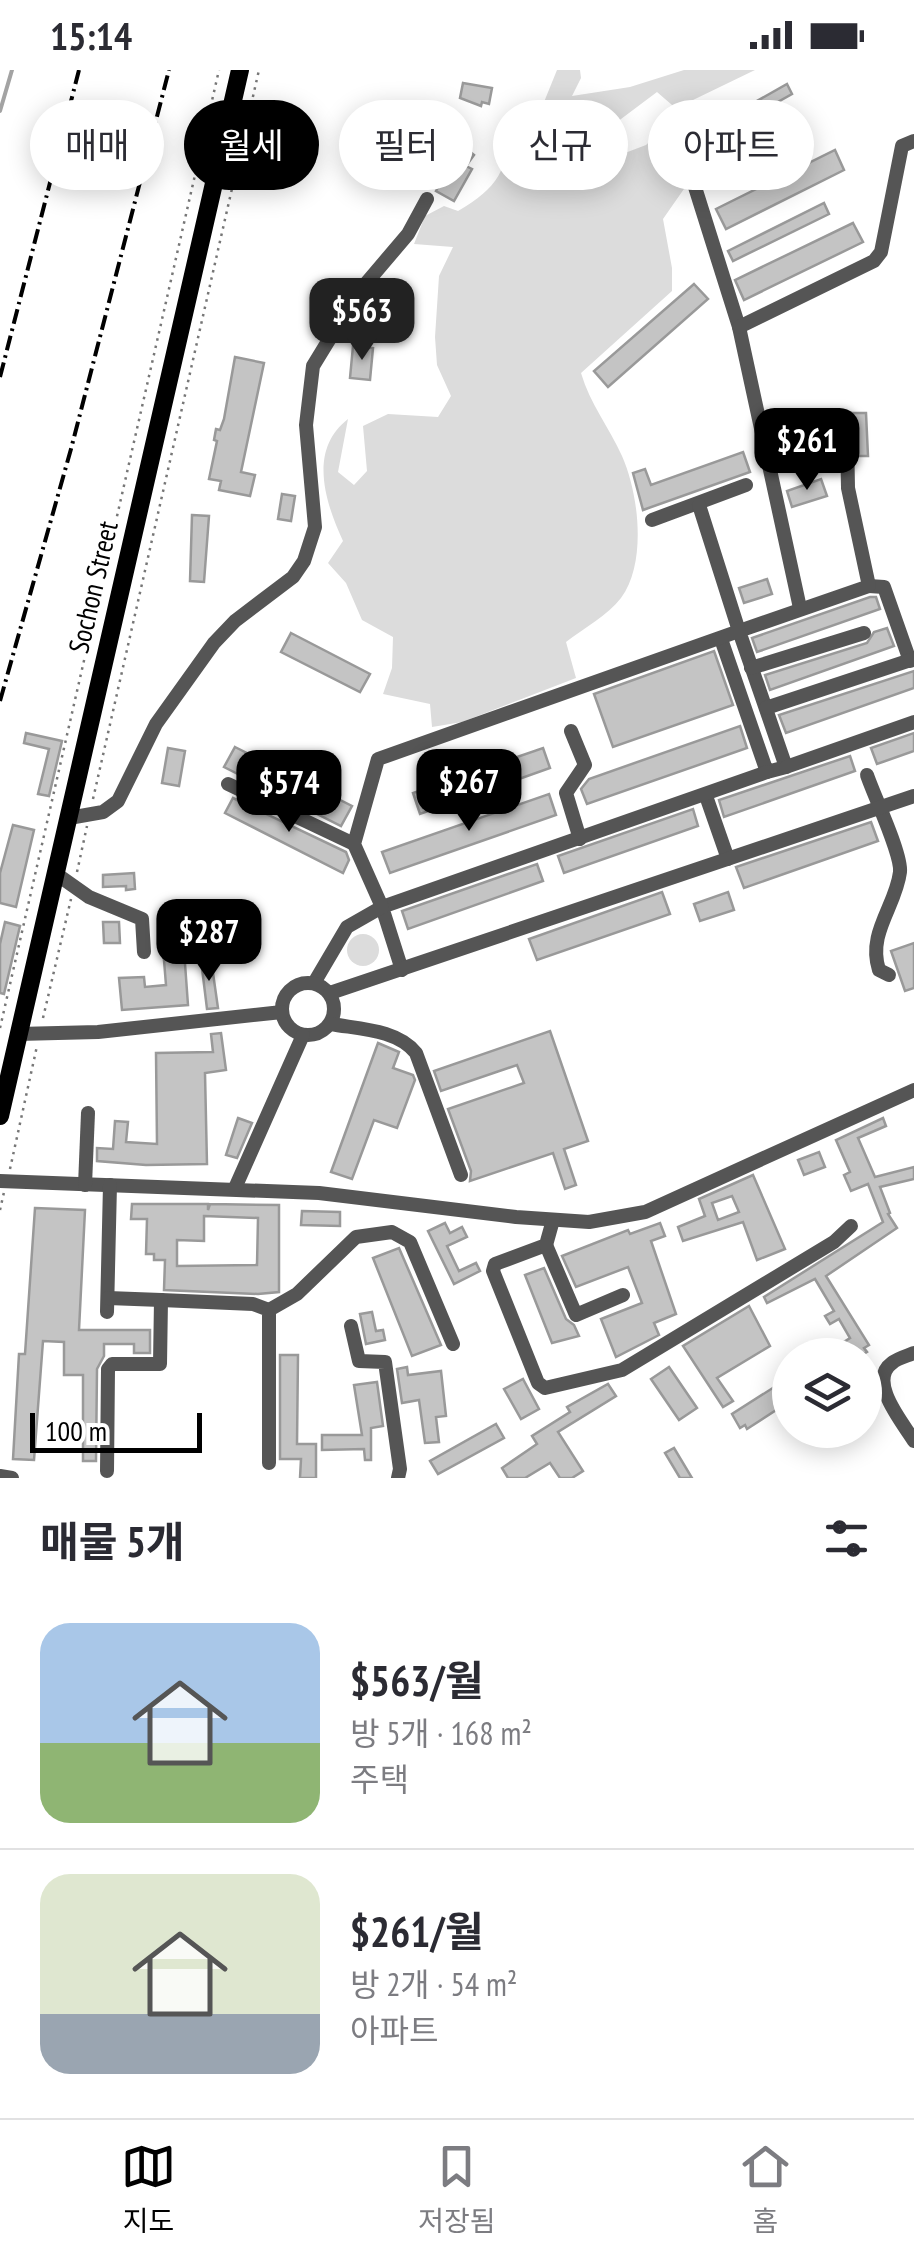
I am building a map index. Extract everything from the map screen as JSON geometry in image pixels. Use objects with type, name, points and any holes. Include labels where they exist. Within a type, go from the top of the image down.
[{"type":"main road","name":"Sochon Street","points":[[0,1116],[9,1031],[69,818],[240,70]]},
{"type":"street","points":[[739,327],[874,262],[881,252],[902,146],[914,142]]},
{"type":"street","points":[[696,190],[739,327],[800,608]]},
{"type":"street","points":[[69,818],[103,812],[118,800],[156,724],[214,643],[235,621],[293,577],[304,561],[315,526],[306,454],[313,366],[357,294],[408,234],[427,199]]},
{"type":"street","points":[[847,433],[848,488],[870,586]]},
{"type":"street","points":[[652,520],[746,485]]},
{"type":"street","points":[[699,505],[786,767]]},
{"type":"street","points":[[402,970],[382,907],[354,844],[378,759],[800,608],[870,586],[884,587],[912,660],[766,708]]},
{"type":"street","points":[[751,668],[864,633]]},
{"type":"street","points":[[720,639],[767,772]]},
{"type":"street","points":[[314,982],[347,927],[382,907],[914,722]]},
{"type":"street","points":[[571,731],[585,765],[566,793],[580,839]]},
{"type":"street","points":[[867,776],[900,872],[874,956],[878,970],[888,975]]},
{"type":"street","points":[[228,784],[354,844]]},
{"type":"street","points":[[706,796],[728,859]]},
{"type":"street","points":[[330,992],[914,796]]},
{"type":"street","points":[[55,873],[90,897],[142,919],[144,952]]},
{"type":"street","points":[[314,982],[330,992],[335,1006],[330,1024],[320,1033],[303,1035],[289,1027],[282,1012],[285,996],[297,984],[314,982]]},
{"type":"street","points":[[9,1031],[39,1035],[214,1022],[282,1012]]},
{"type":"street","points":[[330,1024],[394,1036],[416,1052],[461,1175]]},
{"type":"street","points":[[236,1188],[303,1035]]},
{"type":"street","points":[[3,1182],[319,1193],[589,1222],[644,1212],[914,1090]]},
{"type":"street","points":[[85,1185],[88,1112]]},
{"type":"street","points":[[110,1186],[108,1304],[161,1300],[253,1304],[268,1310]]},
{"type":"street","points":[[553,1220],[546,1244],[576,1315],[624,1295]]},
{"type":"street","points":[[546,1244],[495,1264],[493,1271],[538,1383],[545,1388],[622,1370],[834,1242],[850,1226]]},
{"type":"street","points":[[268,1310],[297,1294],[348,1243],[366,1234],[392,1232],[410,1242],[453,1344]]},
{"type":"street","points":[[108,1471],[108,1369],[112,1364],[160,1364],[161,1300]]},
{"type":"street","points":[[268,1310],[269,1463]]},
{"type":"street","points":[[352,1326],[360,1361],[385,1362],[398,1478]]},
{"type":"street","points":[[914,1353],[890,1364],[883,1384],[914,1441]]},
{"type":"street","points":[[0,1476],[12,1478]]},
{"type":"path","points":[[9,1031],[219,70]]},
{"type":"path","points":[[0,1210],[3,1182],[259,70]]},
{"type":"shaded area","points":[[557,70],[580,70],[581,78],[572,96],[630,87],[684,70],[755,70],[693,100],[666,100],[657,92],[628,114],[628,100],[545,100]]},
{"type":"shaded area","points":[[648,143],[648,190],[683,190],[663,219],[672,291],[581,373],[622,456],[633,489],[638,528],[635,566],[629,583],[609,610],[566,642],[576,678],[462,722],[432,727],[430,704],[383,694],[392,668],[393,637],[362,620],[346,583],[328,563],[343,541],[326,493],[324,461],[336,432],[348,419],[338,472],[354,485],[367,471],[363,426],[388,414],[438,417],[451,396],[437,365],[435,337],[439,276],[453,247],[414,244],[425,216],[444,206],[458,211],[493,184],[493,190],[628,190],[628,152]]},
{"type":"shaded area","points":[[363,934],[374,939],[379,950],[374,961],[363,966],[352,961],[347,950],[352,939]]},
{"type":"building","points":[[463,83],[492,88],[489,104],[482,102],[481,106],[460,98]]},
{"type":"building","points":[[787,84],[792,94],[781,100],[759,100]]},
{"type":"building","points":[[835,150],[844,170],[814,185],[814,160]]},
{"type":"building","points":[[437,190],[460,190],[454,201]]},
{"type":"building","points":[[754,190],[804,190],[726,229],[716,209]]},
{"type":"building","points":[[824,203],[829,214],[733,261],[728,251]]},
{"type":"building","points":[[853,223],[863,242],[744,300],[735,280]]},
{"type":"building","points":[[694,284],[708,299],[608,387],[594,371]]},
{"type":"building","points":[[353,346],[373,348],[370,380],[350,378]]},
{"type":"building","points":[[235,357],[264,363],[241,472],[255,475],[250,496],[219,490],[221,481],[209,479],[216,429],[220,430],[224,419]]},
{"type":"building","points":[[853,413],[866,413],[868,456],[858,456]]},
{"type":"building","points":[[743,452],[750,472],[643,510],[633,473],[645,469],[651,485]]},
{"type":"building","points":[[821,479],[827,496],[792,507],[787,491]]},
{"type":"building","points":[[282,494],[295,496],[291,521],[278,519]]},
{"type":"building","points":[[192,515],[209,516],[204,582],[190,581]]},
{"type":"building","points":[[767,579],[772,594],[744,603],[739,588]]},
{"type":"building","points":[[876,597],[880,609],[757,652],[752,638]]},
{"type":"building","points":[[887,628],[894,646],[770,690],[765,675],[867,643],[874,632]]},
{"type":"building","points":[[291,633],[370,674],[360,692],[281,652]]},
{"type":"building","points":[[714,651],[733,705],[613,747],[594,694]]},
{"type":"building","points":[[914,671],[914,688],[786,733],[779,715]]},
{"type":"building","points":[[740,726],[747,748],[587,804],[581,789],[589,779]]},
{"type":"building","points":[[26,733],[62,741],[49,796],[38,794],[49,749],[24,743]]},
{"type":"building","points":[[914,733],[914,751],[877,764],[871,748]]},
{"type":"building","points":[[235,747],[352,806],[341,826],[224,767]]},
{"type":"building","points":[[168,748],[185,751],[179,786],[162,783]]},
{"type":"building","points":[[543,748],[550,768],[420,814],[413,793]]},
{"type":"building","points":[[850,756],[855,771],[724,817],[719,800]]},
{"type":"building","points":[[549,794],[556,815],[390,873],[382,852]]},
{"type":"building","points":[[233,798],[346,852],[349,860],[343,873],[225,813]]},
{"type":"building","points":[[693,809],[698,826],[564,873],[558,856]]},
{"type":"building","points":[[871,822],[878,841],[744,888],[736,867]]},
{"type":"building","points":[[13,825],[34,830],[16,907],[0,903],[0,873]]},
{"type":"building","points":[[537,864],[543,881],[408,929],[402,911]]},
{"type":"building","points":[[134,873],[135,889],[103,887],[103,875]]},
{"type":"building","points":[[662,892],[670,914],[537,960],[529,939]]},
{"type":"building","points":[[728,892],[734,910],[700,921],[694,904]]},
{"type":"building","points":[[221,907],[222,924],[197,925],[197,908]]},
{"type":"building","points":[[5,922],[20,926],[4,994],[0,993],[0,944]]},
{"type":"building","points":[[103,922],[119,922],[120,943],[104,943]]},
{"type":"building","points":[[182,922],[188,1005],[122,1010],[119,978],[144,977],[145,987],[166,985],[161,923]]},
{"type":"building","points":[[914,943],[914,988],[905,991],[891,951]]},
{"type":"building","points":[[211,959],[218,1008],[207,1009],[201,960]]},
{"type":"building","points":[[550,1031],[588,1141],[564,1149],[576,1185],[565,1189],[553,1153],[470,1181],[471,1171],[448,1109],[524,1083],[517,1065],[441,1091],[434,1071]]},
{"type":"building","points":[[221,1033],[226,1070],[205,1073],[207,1164],[97,1161],[97,1148],[113,1149],[115,1121],[128,1122],[126,1142],[157,1144],[156,1053],[213,1052],[211,1034]]},
{"type":"building","points":[[378,1043],[399,1052],[393,1068],[413,1075],[415,1080],[397,1128],[374,1120],[352,1179],[331,1172]]},
{"type":"building","points":[[238,1118],[252,1123],[237,1158],[226,1155]]},
{"type":"building","points":[[883,1118],[886,1126],[858,1138],[875,1177],[914,1167],[914,1179],[880,1187],[897,1228],[826,1276],[865,1338],[850,1338],[839,1319],[830,1324],[825,1316],[834,1311],[815,1279],[767,1303],[764,1297],[883,1222],[868,1184],[851,1191],[844,1175],[850,1172],[836,1140]]},
{"type":"building","points":[[819,1152],[825,1167],[804,1175],[798,1160]]},
{"type":"building","points":[[753,1175],[785,1249],[757,1260],[743,1222],[683,1241],[678,1227],[705,1216],[699,1199]],"holes":[[[732,1196],[739,1212],[718,1220],[712,1203]]]},
{"type":"building","points":[[132,1204],[208,1204],[208,1210],[210,1204],[279,1205],[279,1292],[164,1290],[165,1260],[154,1260],[154,1254],[146,1254],[147,1219],[131,1219]],"holes":[[[204,1216],[258,1218],[257,1265],[177,1266],[177,1240],[204,1241]]]},
{"type":"building","points":[[35,1208],[85,1210],[79,1330],[150,1330],[150,1353],[134,1353],[134,1344],[104,1344],[104,1356],[97,1369],[96,1461],[83,1461],[83,1375],[64,1375],[64,1342],[43,1341],[34,1460],[13,1459],[19,1354],[25,1354]]},
{"type":"building","points":[[302,1211],[340,1212],[340,1226],[301,1225]]},
{"type":"building","points":[[445,1223],[450,1233],[462,1227],[467,1237],[447,1246],[459,1271],[476,1263],[480,1271],[454,1284],[428,1231]]},
{"type":"building","points":[[660,1223],[665,1236],[651,1241],[676,1314],[654,1323],[659,1335],[616,1357],[601,1319],[642,1303],[628,1267],[576,1287],[562,1256],[628,1230],[630,1234]]},
{"type":"building","points":[[399,1248],[441,1345],[412,1356],[373,1258]]},
{"type":"building","points":[[544,1268],[566,1319],[579,1336],[552,1343],[525,1275]]},
{"type":"building","points":[[749,1306],[770,1346],[717,1378],[733,1401],[723,1407],[683,1346]]},
{"type":"building","points":[[372,1312],[376,1331],[383,1330],[385,1340],[366,1344],[360,1314]]},
{"type":"building","points":[[280,1355],[298,1355],[297,1444],[316,1444],[316,1478],[300,1478],[301,1459],[280,1459]]},
{"type":"building","points":[[407,1367],[408,1375],[441,1371],[446,1416],[436,1417],[439,1442],[425,1443],[419,1400],[402,1403],[397,1369]]},
{"type":"building","points":[[669,1367],[697,1408],[679,1420],[651,1379]]},
{"type":"building","points":[[523,1379],[539,1409],[521,1419],[504,1389]]},
{"type":"building","points":[[377,1382],[383,1426],[371,1428],[371,1460],[365,1460],[364,1449],[322,1450],[322,1435],[362,1435],[354,1385]]},
{"type":"building","points":[[608,1384],[616,1396],[558,1432],[583,1471],[572,1478],[560,1478],[550,1463],[525,1478],[508,1478],[502,1468],[537,1444],[532,1436],[570,1412],[567,1407]]},
{"type":"building","points":[[772,1388],[772,1413],[747,1429],[745,1425],[740,1428],[732,1414]]},
{"type":"building","points":[[496,1424],[504,1438],[438,1474],[430,1461]]},
{"type":"building","points":[[674,1448],[692,1478],[680,1478],[665,1453]]},
{"type":"waterway","points":[[0,111],[12,70]]},
{"type":"railway","points":[[0,377],[79,70]]},
{"type":"railway","points":[[0,701],[71,449],[169,70]]}]
